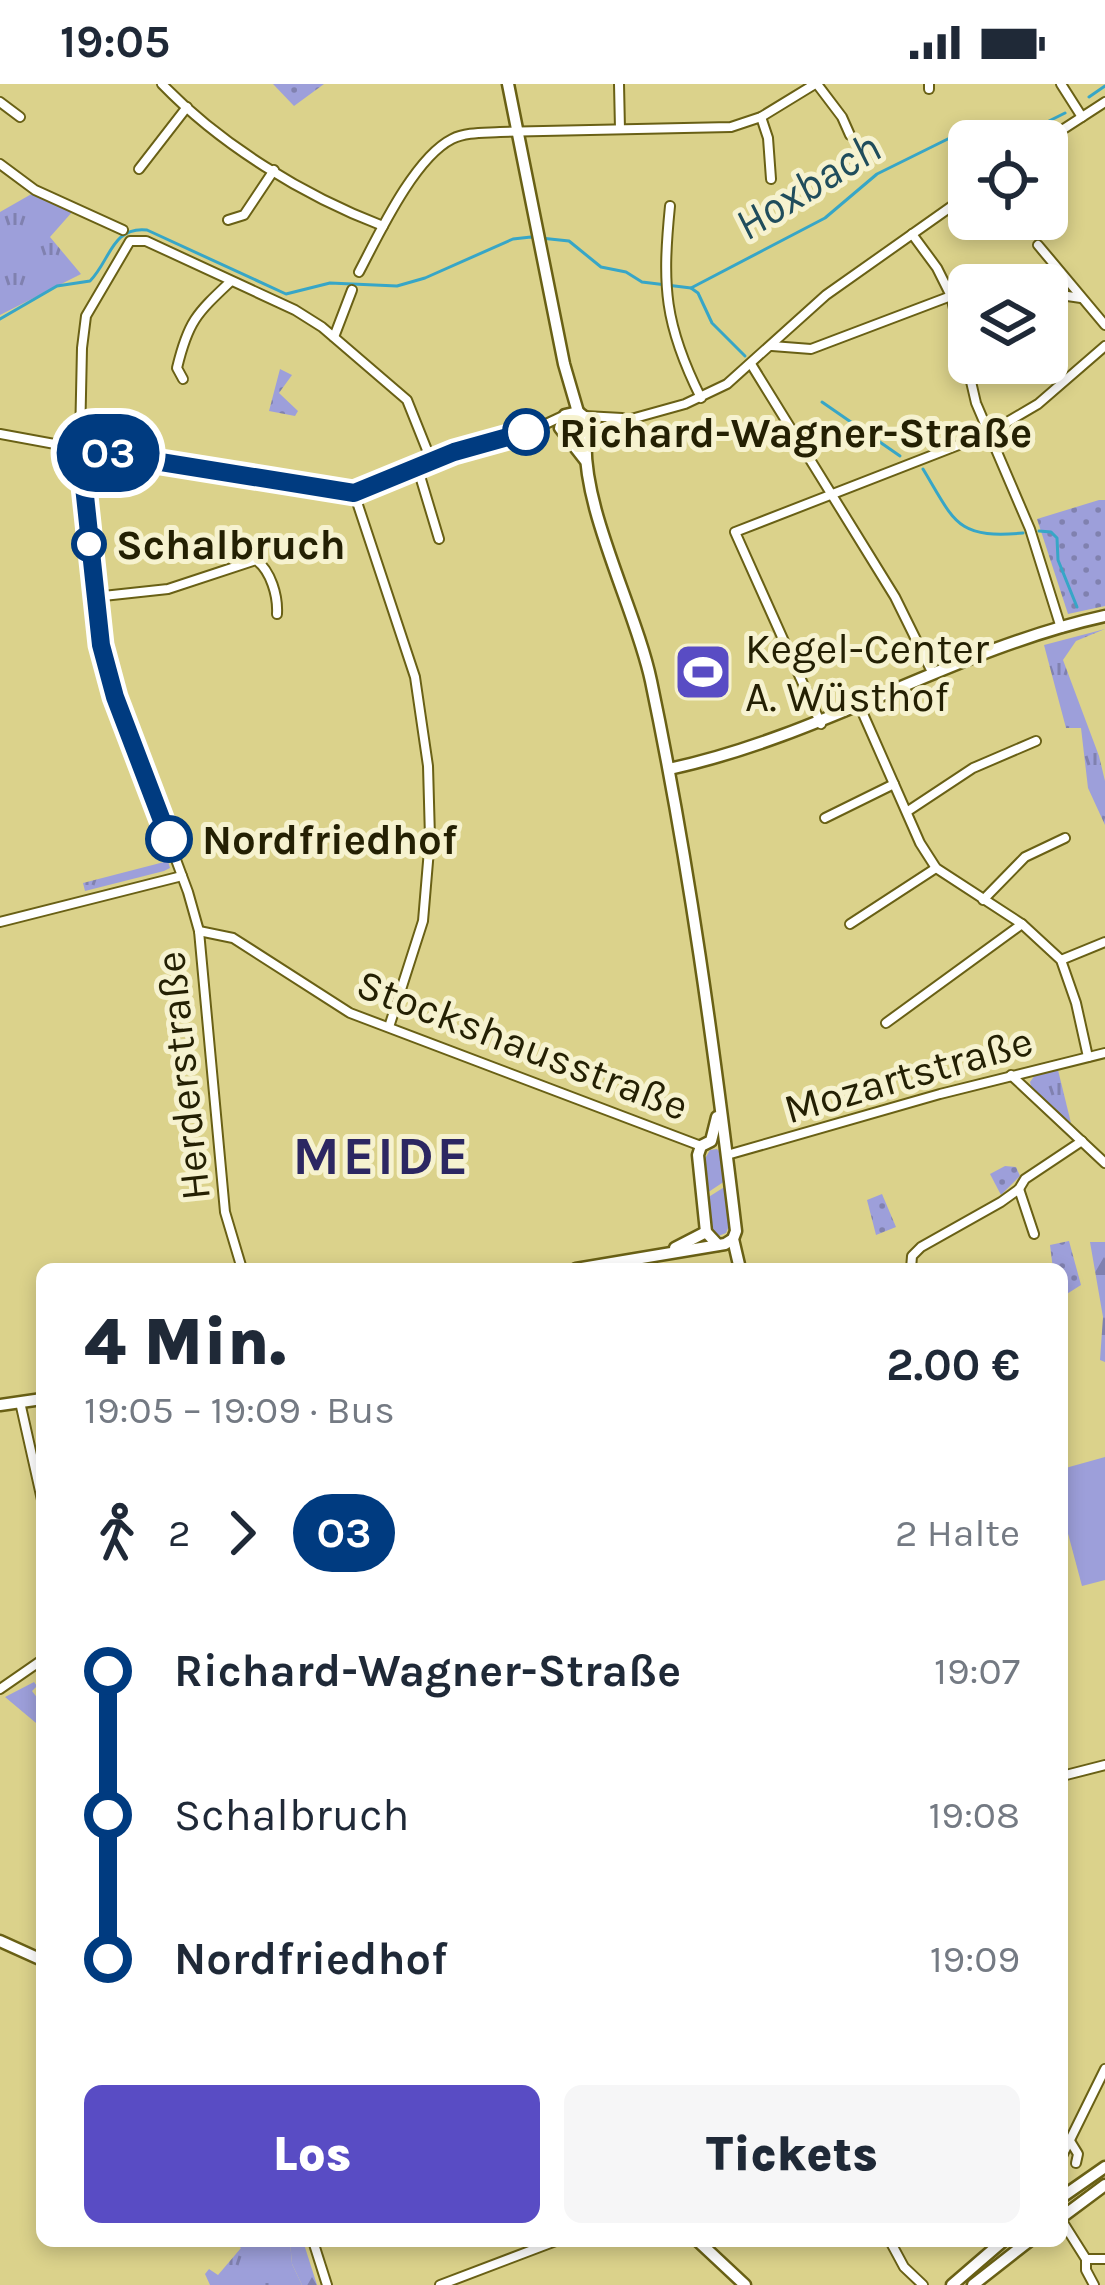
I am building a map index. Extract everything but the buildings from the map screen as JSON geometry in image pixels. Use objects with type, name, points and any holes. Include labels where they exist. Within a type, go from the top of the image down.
[{"type":"street","points":[[162,84],[274,170],[383,226]]},
{"type":"street","points":[[508,84],[574,414],[587,433],[587,463],[650,673],[669,769],[736,1231],[725,1243],[608,1263]]},
{"type":"street","points":[[619,84],[620,129]]},
{"type":"street","points":[[359,272],[383,226],[428,160],[448,141],[464,135],[717,129],[761,116],[816,84],[850,134]]},
{"type":"street","points":[[1061,84],[1082,117]]},
{"type":"street","points":[[0,102],[20,116]]},
{"type":"street","points":[[1068,126],[1105,102]]},
{"type":"street","points":[[140,169],[187,107]]},
{"type":"street","points":[[761,116],[771,178]]},
{"type":"street","points":[[0,164],[35,190],[123,230]]},
{"type":"street","points":[[228,220],[244,214],[274,170]]},
{"type":"street","points":[[670,206],[665,293],[678,347],[701,398]]},
{"type":"street","points":[[572,441],[624,418],[701,398],[727,384],[826,295],[948,209]]},
{"type":"street","points":[[912,234],[948,290]]},
{"type":"street","name":"Herderstraße","points":[[230,282],[146,241],[130,241],[86,316],[79,396],[88,581],[115,696],[199,931],[225,1212],[240,1263]]},
{"type":"street","points":[[1038,245],[1105,325]]},
{"type":"street","points":[[183,379],[177,368],[193,317],[230,282],[295,310],[407,400],[431,460]]},
{"type":"street","points":[[334,338],[352,290]]},
{"type":"street","points":[[1068,296],[1082,298]]},
{"type":"street","points":[[771,346],[811,350],[948,297]]},
{"type":"street","points":[[821,724],[735,532],[987,434],[1038,404],[1105,346]]},
{"type":"street","points":[[751,364],[895,598],[933,674]]},
{"type":"street","points":[[971,384],[987,434],[1030,529],[1061,629]]},
{"type":"street","points":[[561,432],[574,414]]},
{"type":"street","points":[[0,434],[354,493],[431,460],[574,414],[624,418]]},
{"type":"street","points":[[535,429],[561,432],[587,463]]},
{"type":"street","points":[[417,466],[439,539]]},
{"type":"street","points":[[354,493],[415,677],[428,766],[430,838],[423,921],[389,1027]]},
{"type":"street","points":[[93,594],[168,589],[256,560],[276,594],[277,614]]},
{"type":"street","points":[[669,769],[821,724],[933,674],[1105,616]]},
{"type":"street","points":[[860,707],[936,868],[1022,924],[1061,960],[1088,1057]]},
{"type":"street","points":[[908,811],[973,768],[1036,741]]},
{"type":"street","points":[[825,818],[894,784]]},
{"type":"street","points":[[983,900],[1025,857],[1065,838]]},
{"type":"street","points":[[850,924],[936,868]]},
{"type":"street","points":[[0,922],[182,876]]},
{"type":"street","points":[[886,1023],[1022,924]]},
{"type":"street","name":"Stockshausstraße","points":[[199,931],[232,938],[350,1013],[706,1144]]},
{"type":"street","points":[[1061,960],[1105,942]]},
{"type":"street","name":"Mozartstraße","points":[[726,1152],[1105,1053]]},
{"type":"street","points":[[1011,1075],[1105,1162]]},
{"type":"street","points":[[706,1232],[698,1155],[719,1108]]},
{"type":"street","points":[[911,1263],[921,1247],[1018,1190],[1025,1179],[1082,1142]]},
{"type":"street","points":[[706,1144],[726,1152]]},
{"type":"street","points":[[1018,1190],[1034,1234]]},
{"type":"street","points":[[706,1232],[725,1243],[734,1263]]},
{"type":"street","points":[[667,1252],[706,1232]]},
{"type":"street","points":[[0,1405],[36,1400]]},
{"type":"street","points":[[20,1402],[36,1473]]},
{"type":"street","points":[[0,1689],[36,1664]]},
{"type":"street","points":[[1068,1774],[1105,1765]]},
{"type":"street","points":[[0,1942],[36,1957]]},
{"type":"street","points":[[1068,2145],[1105,2069]]},
{"type":"street","points":[[1068,2164],[1076,2163],[1078,2154],[1070,2141]]},
{"type":"street","points":[[1068,2193],[1105,2168]]},
{"type":"street","points":[[1068,2214],[1105,2186]]},
{"type":"street","points":[[1068,2229],[1086,2259],[1094,2285]]},
{"type":"street","points":[[315,2247],[327,2285]]},
{"type":"street","points":[[440,2285],[540,2247]]},
{"type":"street","points":[[704,2247],[740,2284]]},
{"type":"street","points":[[893,2247],[904,2267],[923,2285]]},
{"type":"street","points":[[952,2285],[996,2247]]},
{"type":"street","points":[[973,2285],[1020,2247]]},
{"type":"street","points":[[1086,2259],[1105,2259]]},
{"type":"green space","points":[[273,84],[324,84],[294,106]]},
{"type":"green space","points":[[35,192],[73,211],[50,237],[81,274],[0,315],[0,212]]},
{"type":"green space","points":[[280,369],[292,375],[279,393],[298,411],[295,416],[269,411]]},
{"type":"green space","points":[[1105,500],[1105,606],[1068,614],[1037,519]]},
{"type":"green space","points":[[1105,629],[1076,641],[1063,660],[1099,756],[1105,781],[1105,825],[1088,788],[1081,728],[1066,728],[1044,645]]},
{"type":"green space","points":[[168,861],[170,868],[164,871],[85,891],[83,883]]},
{"type":"green space","points":[[1058,1070],[1071,1123],[1032,1090],[1030,1082],[1035,1075]]},
{"type":"green space","points":[[710,1150],[722,1154],[725,1181],[707,1193],[703,1162]]},
{"type":"green space","points":[[1005,1166],[1016,1167],[1020,1176],[1001,1195],[990,1174]]},
{"type":"green space","points":[[726,1186],[730,1224],[726,1233],[716,1237],[707,1198]]},
{"type":"green space","points":[[882,1194],[896,1227],[876,1235],[867,1200]]},
{"type":"green space","points":[[1069,1241],[1081,1285],[1068,1293],[1068,1263],[1052,1263],[1050,1245]]},
{"type":"green space","points":[[1090,1242],[1105,1242],[1105,1362],[1100,1360],[1103,1317]]},
{"type":"green space","points":[[1105,1457],[1105,1580],[1082,1586],[1068,1534],[1068,1467]]},
{"type":"green space","points":[[34,1682],[36,1723],[5,1697]]},
{"type":"green space","points":[[291,2247],[302,2285],[210,2285],[205,2274],[209,2269],[218,2275],[241,2248]]},
{"type":"green space","points":[[291,2247],[305,2247],[317,2285],[302,2285]]},
{"type":"waterway","name":"Hoxbach","points":[[1089,97],[1105,86]]},
{"type":"waterway","name":"Hoxbach","points":[[0,319],[57,286],[90,281],[119,239],[135,230],[147,230],[286,294],[330,283],[397,286],[513,239],[531,237],[569,241],[601,267],[626,272],[642,282],[691,288],[825,218],[877,174],[970,128],[1009,122],[1043,124],[1065,113]]},
{"type":"waterway","points":[[691,288],[712,323],[745,356]]},
{"type":"waterway","points":[[822,402],[900,456]]},
{"type":"waterway","points":[[923,469],[960,523],[984,533],[1023,533]]},
{"type":"waterway","points":[[1039,531],[1057,538],[1058,560],[1077,607]]},
{"type":"bus line","name":"O3","points":[[169,839],[115,697],[101,645],[80,449],[354,493],[454,452],[526,432]]},
{"type":"place","name":"Richard-Wagner-Straße","points":[[526,432]]},
{"type":"place","name":"Schalbruch","points":[[89,544]]},
{"type":"place","name":"Kegel-Center A. Wüsthof","points":[[703,672]]},
{"type":"place","name":"Nordfriedhof","points":[[169,839]]},
{"type":"district","name":"MEIDE","points":[[382,1155]]}]
